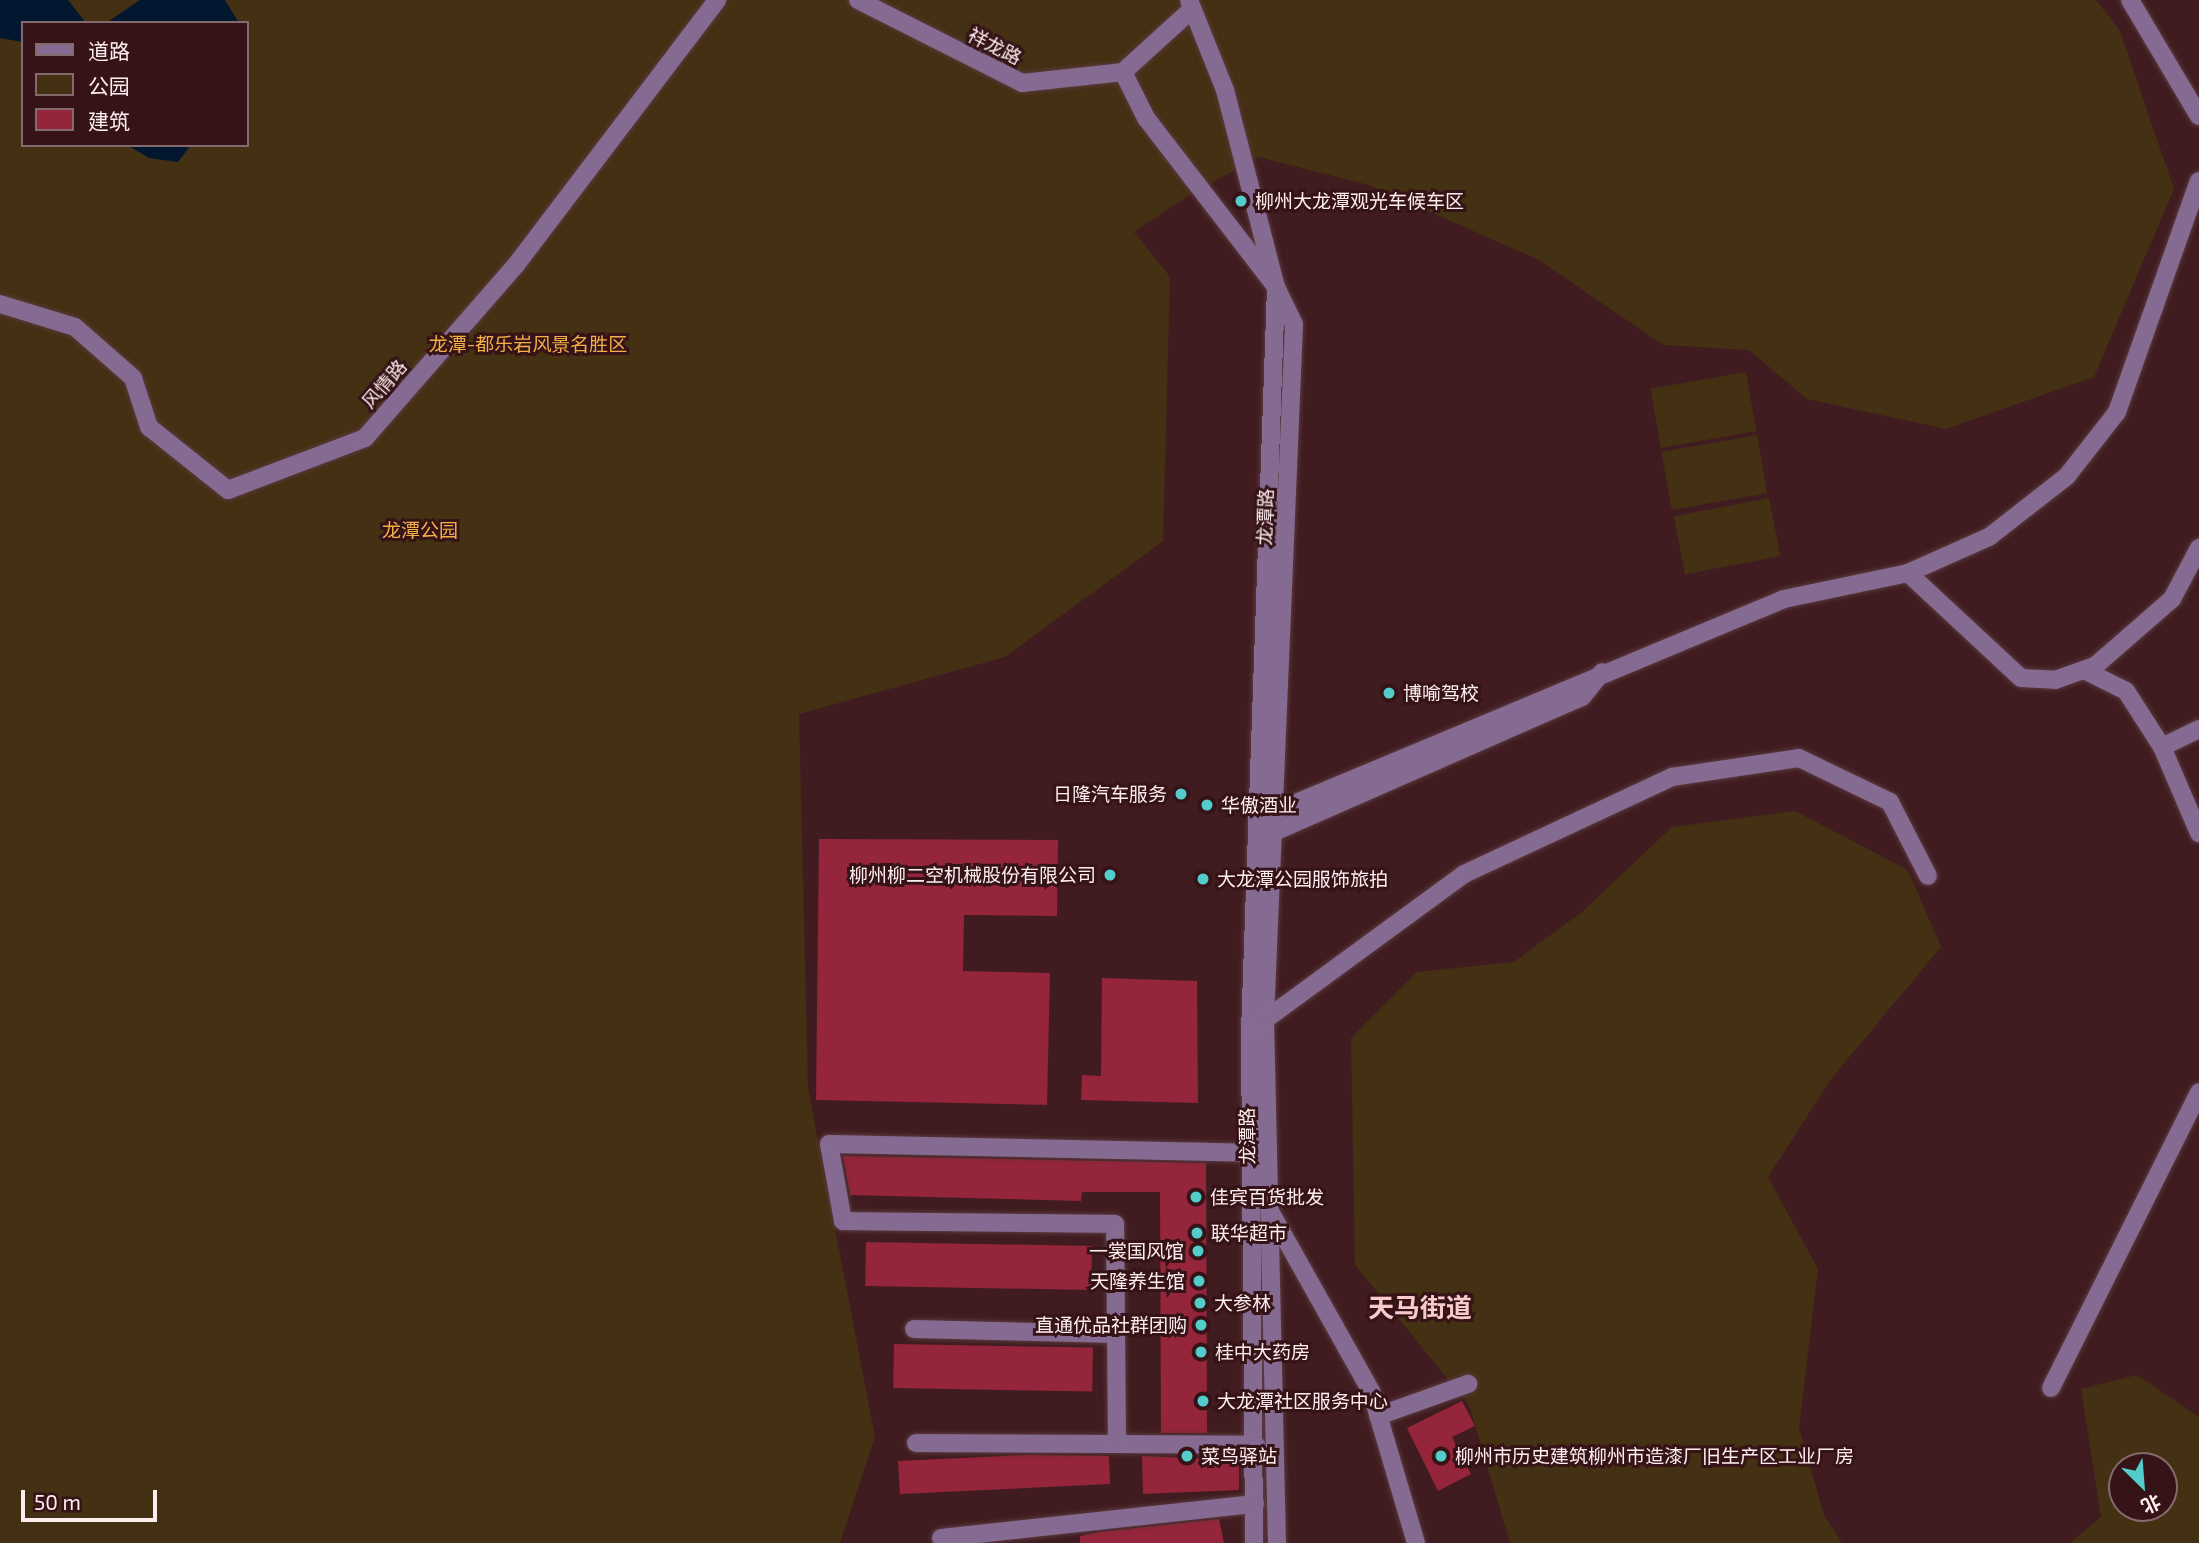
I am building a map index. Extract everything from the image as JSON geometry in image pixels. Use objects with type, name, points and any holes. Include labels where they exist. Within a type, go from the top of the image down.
[{"type":"street","name":"风情路","points":[[0,304],[75,327],[133,378],[149,427],[228,490],[365,438],[516,265],[717,0]]},
{"type":"street","name":"祥龙路","points":[[858,0],[1022,83],[1123,72]]},
{"type":"street","points":[[2130,0],[2187,86],[2199,116]]},
{"type":"street","points":[[1123,72],[1189,6],[1225,90],[1276,287]]},
{"type":"street","name":"龙潭路","points":[[1123,72],[1146,118],[1276,287],[1294,324],[1265,1020],[1277,1543]]},
{"type":"street","points":[[2187,86],[2199,72]]},
{"type":"street","points":[[1254,820],[1604,669],[1784,599],[1908,573],[1999,529],[2067,476],[2117,412],[2199,181]]},
{"type":"street","name":"龙潭路","points":[[1254,1543],[1256,1445],[1250,1031],[1254,820],[1276,287]]},
{"type":"street","points":[[1908,573],[2021,678],[2055,680],[2084,670],[2172,599],[2199,548]]},
{"type":"street","points":[[1255,841],[1582,697],[1604,669]]},
{"type":"street","points":[[2084,670],[2126,691],[2162,747],[2199,833]]},
{"type":"street","points":[[2162,747],[2199,729]]},
{"type":"street","points":[[1258,754],[1276,754]]},
{"type":"street","points":[[1250,1031],[1464,874],[1672,777],[1799,758],[1890,802],[1928,876]]},
{"type":"street","points":[[2051,1388],[2199,1092]]},
{"type":"street","points":[[1116,1444],[1115,1224],[843,1221],[829,1144],[1253,1153]]},
{"type":"street","points":[[1270,1210],[1371,1391],[1416,1543]]},
{"type":"street","points":[[914,1329],[1116,1334]]},
{"type":"street","points":[[1378,1416],[1468,1384]]},
{"type":"street","points":[[916,1443],[1256,1445]]},
{"type":"street","points":[[941,1538],[1255,1504]]},
{"type":"green space","name":"龙潭-都乐岩风景名胜区","points":[[0,0],[2096,0],[2120,31],[2174,189],[2094,377],[1946,429],[1807,399],[1749,350],[1663,345],[1539,260],[1369,185],[1258,157],[1188,196],[1134,232],[1170,277],[1163,541],[1005,657],[799,714],[808,1088],[875,1437],[840,1543],[0,1543]]},
{"type":"green space","points":[[1746,372],[1756,431],[1661,448],[1650,389]]},
{"type":"green space","points":[[1757,435],[1767,493],[1672,510],[1661,452]]},
{"type":"green space","points":[[1769,498],[1780,556],[1685,574],[1674,517]]},
{"type":"green space","points":[[1795,811],[1908,870],[1941,947],[1831,1079],[1768,1177],[1818,1269],[1799,1428],[1824,1515],[1842,1543],[1510,1543],[1469,1405],[1355,1265],[1351,1038],[1417,972],[1514,962],[1583,911],[1672,827]]},
{"type":"green space","points":[[2137,1375],[2199,1417],[2199,1543],[2070,1543],[2101,1517],[2081,1389]]},
{"type":"water","points":[[0,0],[68,0],[84,21],[21,21],[21,42],[0,38]]},
{"type":"water","points":[[140,0],[225,0],[238,21],[109,21]]},
{"type":"water","points":[[130,147],[189,147],[178,162],[149,158]]},
{"type":"building","points":[[819,839],[1058,840],[1057,916],[964,915],[963,971],[1050,973],[1047,1105],[816,1100]]},
{"type":"building","points":[[1102,978],[1197,981],[1198,1103],[1081,1100],[1082,1075],[1101,1076]]},
{"type":"building","points":[[843,1156],[1206,1163],[1207,1433],[1161,1433],[1160,1192],[1082,1192],[1081,1201],[850,1195]]},
{"type":"building","points":[[866,1242],[1092,1246],[1091,1290],[865,1286]]},
{"type":"building","points":[[894,1344],[1093,1347],[1092,1391],[893,1388]]},
{"type":"building","name":"柳州市历史建筑柳州市造漆厂旧生产区工业厂房","points":[[1462,1401],[1475,1426],[1452,1437],[1471,1474],[1438,1491],[1407,1428]]},
{"type":"building","points":[[1024,1455],[1109,1456],[1110,1484],[900,1494],[898,1461]]},
{"type":"building","points":[[1142,1456],[1239,1460],[1239,1490],[1143,1494]]},
{"type":"building","points":[[1219,1519],[1224,1543],[1080,1543],[1080,1536],[1099,1532]]},
{"type":"place","name":"柳州大龙潭观光车候车区","points":[[1241,201]]},
{"type":"place","name":"博喻驾校","points":[[1389,693]]},
{"type":"place","name":"日隆汽车服务","points":[[1181,794]]},
{"type":"place","name":"华傲酒业","points":[[1207,805]]},
{"type":"place","name":"柳州柳二空机械股份有限公司","points":[[1110,875]]},
{"type":"place","name":"大龙潭公园服饰旅拍","points":[[1203,879]]},
{"type":"place","name":"佳宾百货批发","points":[[1196,1197]]},
{"type":"place","name":"联华超市","points":[[1197,1233]]},
{"type":"place","name":"一裳国风馆","points":[[1198,1251]]},
{"type":"place","name":"天隆养生馆","points":[[1199,1281]]},
{"type":"place","name":"大参林","points":[[1200,1303]]},
{"type":"place","name":"直通优品社群团购","points":[[1201,1325]]},
{"type":"place","name":"桂中大药房","points":[[1201,1352]]},
{"type":"place","name":"大龙潭社区服务中心","points":[[1203,1401]]},
{"type":"place","name":"菜鸟驿站","points":[[1187,1456]]},
{"type":"place","name":"柳州市历史建筑柳州市造漆厂旧生产区工业厂房","points":[[1441,1456]]},
{"type":"district","name":"天马街道","points":[[1420,1307]]},
{"type":"park label","name":"龙潭公园","points":[[420,530]]}]
